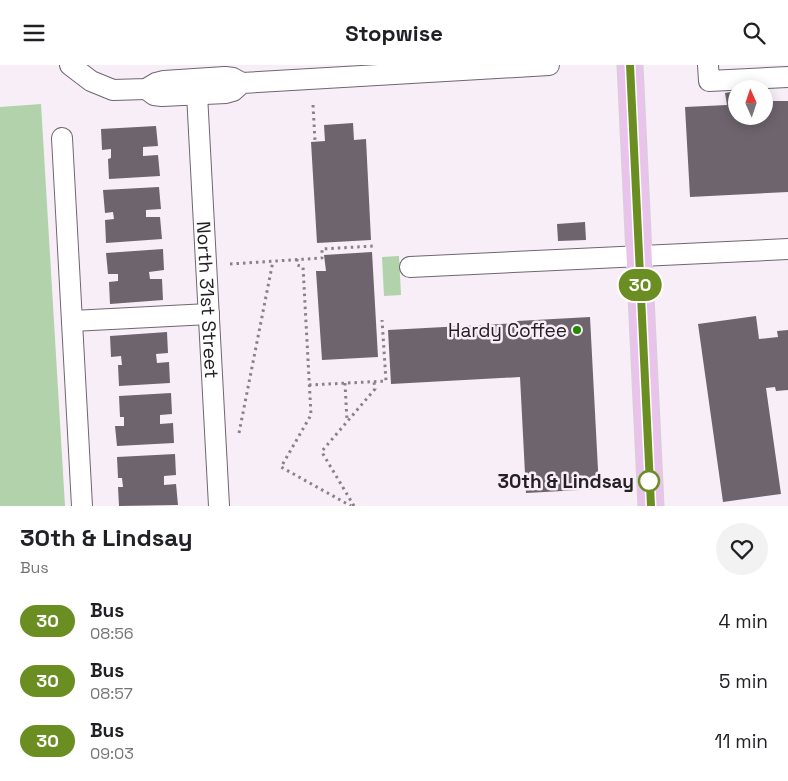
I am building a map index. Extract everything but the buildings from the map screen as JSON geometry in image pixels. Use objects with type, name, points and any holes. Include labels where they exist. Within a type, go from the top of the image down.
[{"type":"main road","points":[[630,65],[651,506]]},
{"type":"street","points":[[70,65],[91,81],[112,90],[146,89],[164,81],[231,75],[549,65]]},
{"type":"street","points":[[708,65],[709,81],[788,77]]},
{"type":"street","points":[[146,89],[154,95],[162,96],[226,93],[233,91],[231,75]]},
{"type":"street","name":"North 31st Street","points":[[197,94],[219,506]]},
{"type":"street","points":[[62,138],[82,506]]},
{"type":"street","points":[[410,267],[788,249]]},
{"type":"street","points":[[72,321],[209,314]]},
{"type":"path","points":[[313,105],[316,141]]},
{"type":"path","points":[[230,264],[322,258],[322,249],[373,246]]},
{"type":"path","points":[[297,259],[297,265],[303,267],[311,415],[281,467],[352,506]]},
{"type":"path","points":[[239,433],[272,261]]},
{"type":"path","points":[[309,385],[386,381],[382,320]]},
{"type":"path","points":[[352,506],[322,451],[375,389],[374,382]]},
{"type":"path","points":[[345,383],[347,421]]},
{"type":"green space","points":[[41,104],[65,506],[0,506],[0,107]]},
{"type":"green space","points":[[399,256],[401,295],[384,296],[382,257]]},
{"type":"bus line","name":"30","points":[[630,65],[651,506]]},
{"type":"place","name":"Hardy Coffee","points":[[577,330]]},
{"type":"place","name":"30th & Lindsay","points":[[649,481]]}]
